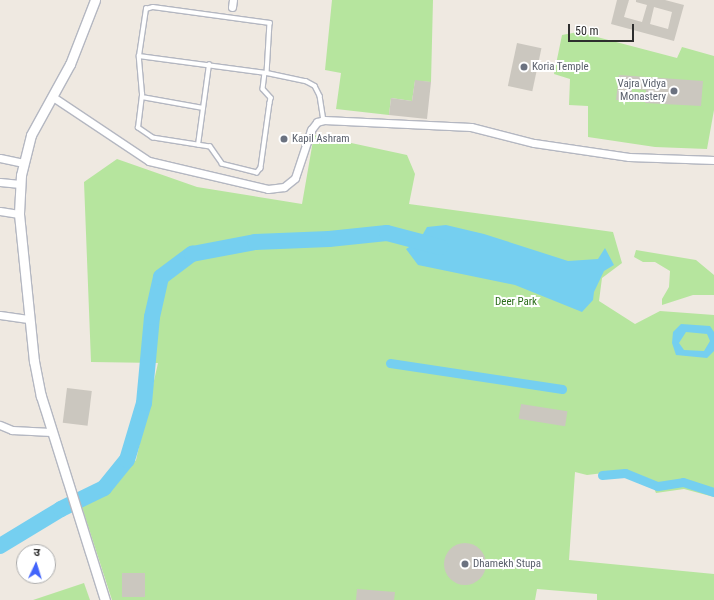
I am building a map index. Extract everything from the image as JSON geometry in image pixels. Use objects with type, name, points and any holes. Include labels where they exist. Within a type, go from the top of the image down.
[{"type":"street","points":[[95,0],[70,64],[31,135],[23,163],[20,184],[20,214],[34,361],[51,432],[105,600]]},
{"type":"street","points":[[53,97],[149,161],[268,189],[284,187],[295,178],[312,130],[317,122],[324,120],[471,127],[534,143],[629,157],[714,160]]},
{"type":"street","points":[[0,158],[23,163]]},
{"type":"street","points":[[0,182],[20,184]]},
{"type":"street","points":[[0,211],[20,214]]},
{"type":"street","points":[[0,315],[30,319]]},
{"type":"street","points":[[0,425],[12,430],[51,432]]},
{"type":"lane","points":[[148,8],[265,21],[271,26],[266,73],[263,89],[271,98],[260,172],[222,164],[210,147],[153,138],[140,131],[142,97],[139,56],[145,14],[148,8]]},
{"type":"lane","points":[[139,56],[266,73],[306,81],[315,86],[320,96],[324,120]]},
{"type":"lane","points":[[198,145],[208,65]]},
{"type":"lane","points":[[142,97],[203,108]]},
{"type":"green space","points":[[332,0],[433,0],[431,82],[415,81],[412,101],[391,98],[389,115],[336,109],[341,73],[325,70]]},
{"type":"green space","points":[[578,32],[677,58],[682,47],[714,56],[714,110],[707,149],[655,147],[588,137],[588,106],[569,105],[570,79],[554,74],[562,35]]},
{"type":"green space","name":"Deer Park","points":[[314,135],[407,155],[415,174],[409,204],[613,232],[622,263],[602,278],[599,301],[635,324],[660,311],[714,315],[714,497],[684,489],[656,493],[650,479],[620,471],[587,475],[575,472],[569,560],[714,574],[714,600],[597,600],[597,594],[537,589],[535,600],[112,600],[81,504],[111,491],[136,460],[158,363],[91,362],[84,182],[117,159],[197,187],[302,204]]},
{"type":"green space","points":[[636,250],[696,260],[714,275],[714,295],[693,295],[662,305],[662,299],[669,287],[670,271],[655,262],[643,262],[634,257]]},
{"type":"green space","points":[[84,583],[90,600],[33,600]]},
{"type":"water","points":[[446,225],[484,234],[568,261],[598,259],[605,248],[614,265],[604,271],[594,292],[593,300],[582,312],[515,285],[418,265],[406,249],[419,241],[427,227]]},
{"type":"water","points":[[681,324],[710,326],[714,332],[714,351],[707,358],[676,355],[672,343],[673,332]],"holes":[[[686,332],[707,334],[710,341],[704,351],[684,350],[679,343]]]},
{"type":"building","points":[[617,0],[629,0],[624,17],[642,22],[647,5],[636,2],[636,0],[665,0],[684,5],[674,41],[611,24]],"holes":[[[654,7],[672,12],[668,29],[650,24]]]},
{"type":"building","name":"Koria Temple","points":[[517,43],[541,48],[532,91],[508,86]]},
{"type":"building","name":"Vajra Vidya Monastery","points":[[619,75],[703,81],[701,106],[645,103],[646,90],[632,89],[631,101],[616,100]]},
{"type":"building","points":[[415,80],[431,82],[427,119],[389,115],[391,98],[412,101]]},
{"type":"building","points":[[67,388],[92,391],[88,426],[63,423]]},
{"type":"building","points":[[521,404],[567,411],[565,426],[519,419]]},
{"type":"building","name":"Dhamekh Stupa","points":[[465,543],[480,549],[486,564],[480,579],[465,585],[450,579],[444,564],[450,549]]},
{"type":"building","points":[[122,573],[145,573],[145,597],[122,597]]},
{"type":"building","points":[[357,589],[395,592],[394,600],[356,600]]},
{"type":"waterway","points":[[0,546],[61,509],[104,488],[127,460],[144,403],[152,317],[161,277],[192,254],[255,242],[329,239],[387,233],[440,247]]},
{"type":"waterway","points":[[390,363],[562,389]]},
{"type":"waterway","points":[[602,475],[625,473],[658,486],[683,482],[714,492]]},
{"type":"place","name":"Koria Temple","points":[[524,67]]},
{"type":"place","name":"Vajra Vidya Monastery","points":[[674,91]]},
{"type":"place","name":"Kapil Ashram","points":[[284,139]]},
{"type":"place","name":"Dhamekh Stupa","points":[[465,564]]}]
